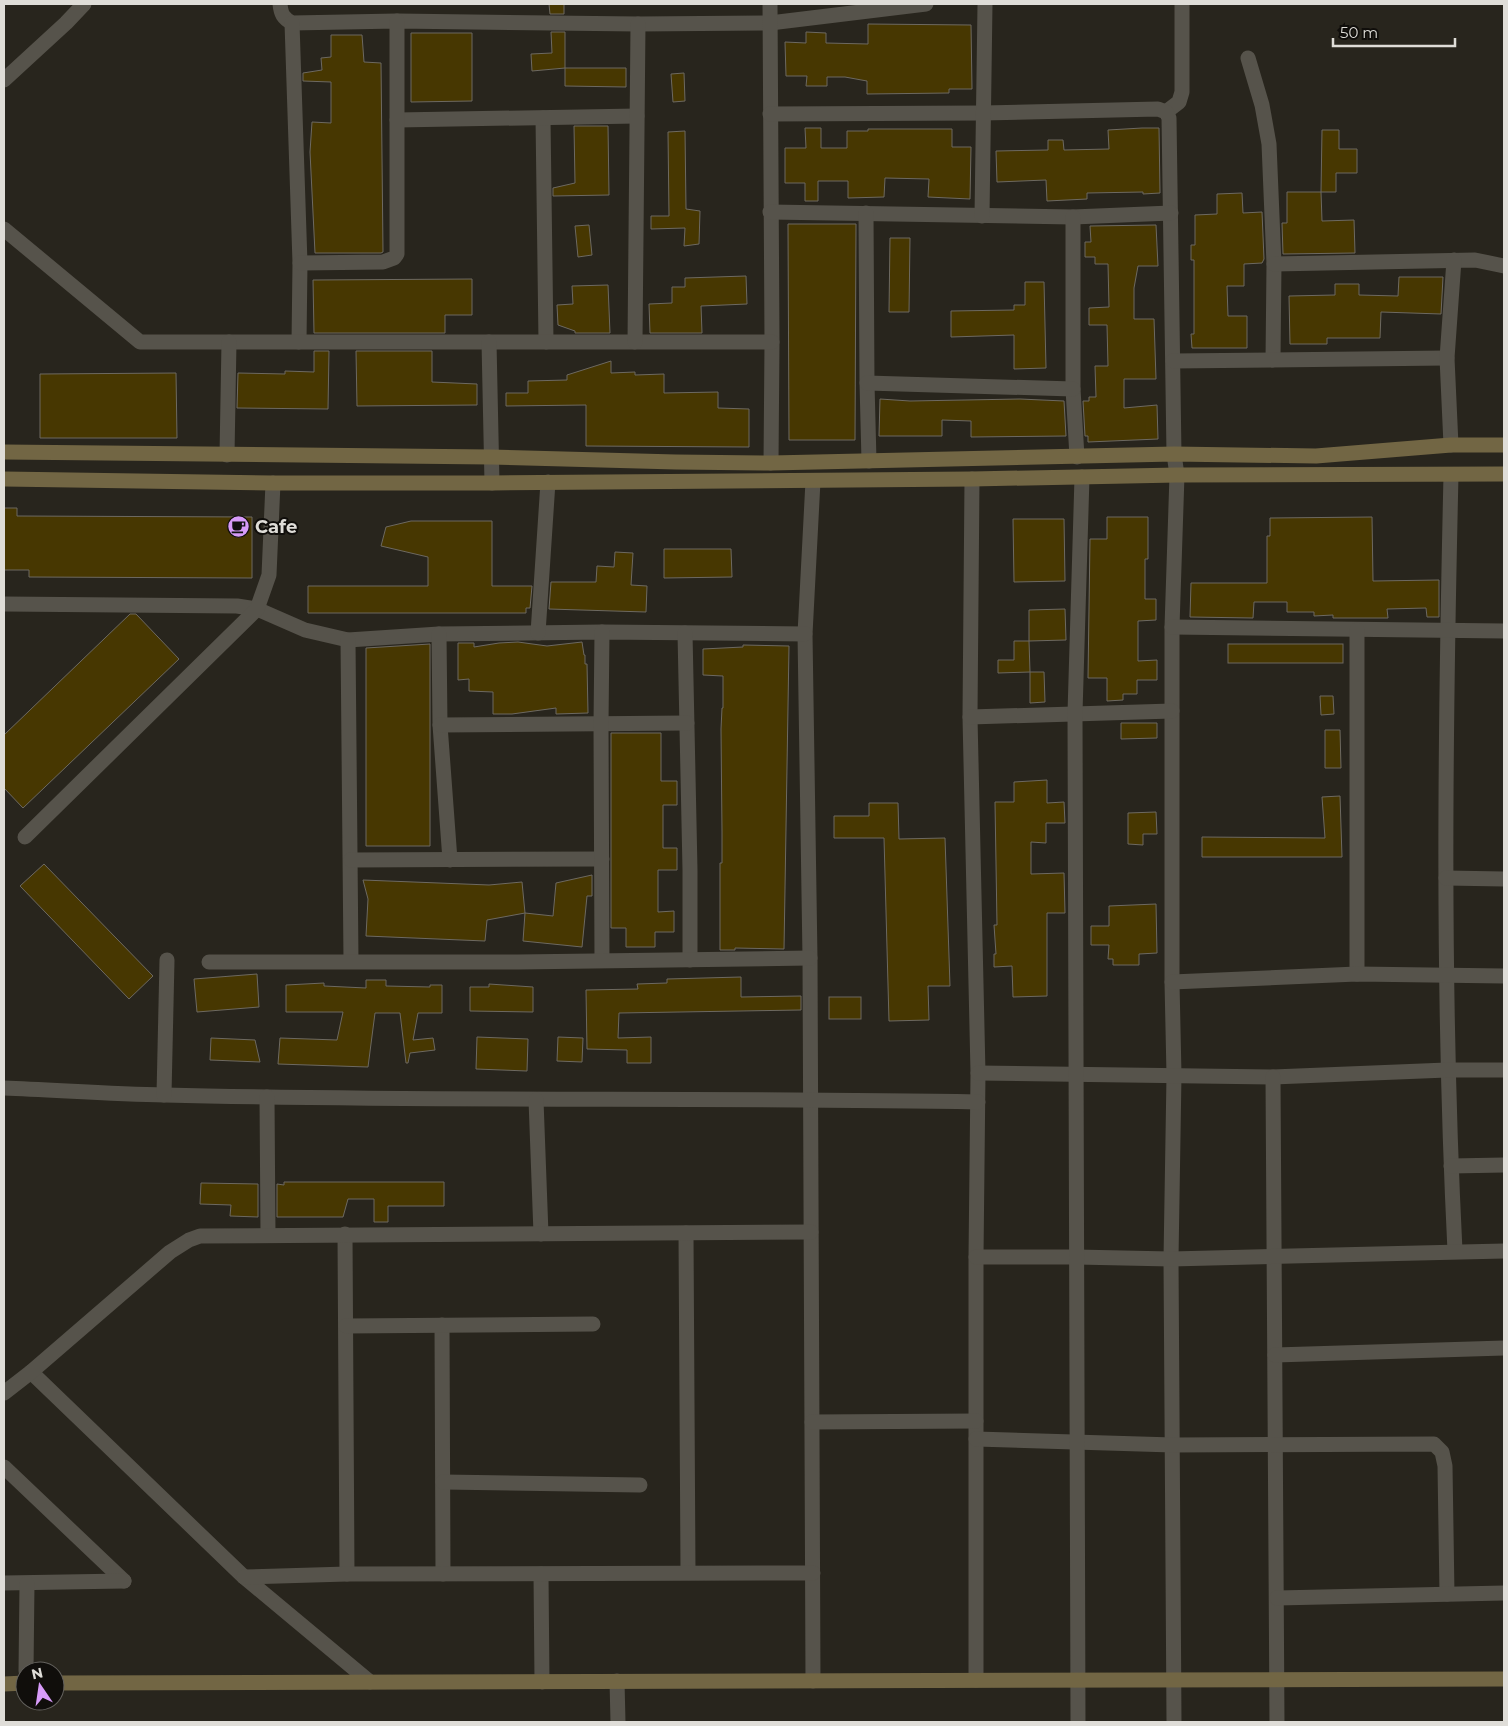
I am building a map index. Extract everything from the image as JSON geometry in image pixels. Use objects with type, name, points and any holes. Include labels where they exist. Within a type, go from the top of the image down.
[{"type":"street","points":[[4,80],[84,4]]},
{"type":"street","points":[[280,4],[281,13],[285,19],[292,23],[638,24],[770,23],[926,4]]},
{"type":"street","points":[[770,4],[771,463]]},
{"type":"street","points":[[982,216],[985,4]]},
{"type":"street","points":[[1166,112],[1179,102],[1182,92],[1182,4]]},
{"type":"street","points":[[300,263],[383,262],[394,258],[397,254],[397,22]]},
{"type":"street","points":[[292,23],[300,263],[299,342]]},
{"type":"street","points":[[635,342],[638,24]]},
{"type":"street","points":[[1248,58],[1262,105],[1269,144],[1274,264],[1273,360]]},
{"type":"street","points":[[770,114],[983,113],[1158,109],[1166,112],[1169,118],[1174,454],[1177,475],[1172,627],[1172,982],[1174,1075],[1171,1259],[1174,1722]]},
{"type":"street","points":[[397,120],[637,116]]},
{"type":"street","points":[[543,118],[546,342]]},
{"type":"street","points":[[770,212],[1073,217],[1171,213]]},
{"type":"street","points":[[866,213],[867,383],[870,460]]},
{"type":"street","points":[[1073,217],[1073,390],[1077,457]]},
{"type":"street","points":[[4,229],[140,342],[772,342]]},
{"type":"street","points":[[1451,445],[1447,358],[1454,260]]},
{"type":"street","points":[[1274,264],[1475,260],[1504,266]]},
{"type":"street","points":[[227,455],[228,342]]},
{"type":"street","points":[[489,342],[492,483]]},
{"type":"street","points":[[1173,362],[1447,358]]},
{"type":"street","points":[[867,383],[1073,390]]},
{"type":"street","points":[[4,452],[491,457],[771,463],[1174,454],[1316,456],[1451,445],[1504,445]]},
{"type":"street","points":[[26,452],[27,479]]},
{"type":"street","points":[[4,479],[492,483],[972,479],[1177,475],[1504,474]]},
{"type":"street","points":[[1451,475],[1447,631],[1446,878],[1447,1070],[1455,1251]]},
{"type":"street","points":[[1078,1722],[1075,713],[1082,476]]},
{"type":"street","points":[[972,479],[970,717],[978,1073],[976,1680]]},
{"type":"street","points":[[813,480],[805,634],[810,958],[813,1681]]},
{"type":"street","points":[[25,837],[257,609],[269,575],[273,482]]},
{"type":"street","points":[[538,633],[548,482]]},
{"type":"street","points":[[4,604],[237,606],[257,609],[304,630],[348,640],[439,634],[602,632],[805,634]]},
{"type":"street","points":[[1172,627],[1504,631]]},
{"type":"street","points":[[1357,630],[1357,974]]},
{"type":"street","points":[[602,632],[602,960]]},
{"type":"street","points":[[685,633],[690,960]]},
{"type":"street","points":[[439,634],[440,725],[450,860]]},
{"type":"street","points":[[348,640],[351,961]]},
{"type":"street","points":[[970,717],[1172,711]]},
{"type":"street","points":[[440,725],[687,723]]},
{"type":"street","points":[[351,860],[602,859]]},
{"type":"street","points":[[1446,878],[1504,879]]},
{"type":"street","points":[[209,962],[518,962],[810,958]]},
{"type":"street","points":[[164,1095],[168,960]]},
{"type":"street","points":[[1172,982],[1357,974],[1504,976]]},
{"type":"street","points":[[978,1073],[1274,1077],[1447,1070],[1504,1070]]},
{"type":"street","points":[[1274,1077],[1277,1722]]},
{"type":"street","points":[[4,1088],[164,1095],[536,1100],[810,1099],[978,1102]]},
{"type":"street","points":[[267,1096],[268,1235]]},
{"type":"street","points":[[536,1100],[541,1234]]},
{"type":"street","points":[[1451,1166],[1504,1165]]},
{"type":"street","points":[[4,1393],[170,1252],[200,1236],[811,1232]]},
{"type":"street","points":[[345,1234],[347,1574]]},
{"type":"street","points":[[686,1234],[688,1572]]},
{"type":"street","points":[[976,1257],[1076,1256],[1171,1259],[1504,1251]]},
{"type":"street","points":[[346,1326],[593,1324]]},
{"type":"street","points":[[442,1325],[443,1574]]},
{"type":"street","points":[[1275,1355],[1504,1348]]},
{"type":"street","points":[[31,1372],[244,1577],[370,1682]]},
{"type":"street","points":[[812,1422],[976,1421]]},
{"type":"street","points":[[976,1438],[1173,1445],[1434,1444],[1442,1452],[1445,1466],[1448,1594]]},
{"type":"street","points":[[4,1468],[124,1581],[4,1583]]},
{"type":"street","points":[[444,1482],[640,1485]]},
{"type":"street","points":[[244,1577],[347,1574],[812,1573]]},
{"type":"street","points":[[541,1574],[542,1682]]},
{"type":"street","points":[[26,1661],[27,1584]]},
{"type":"street","points":[[1276,1598],[1504,1593]]},
{"type":"street","points":[[65,1683],[1504,1679]]},
{"type":"street","points":[[617,1681],[618,1722]]},
{"type":"building","points":[[549,4],[564,4],[564,14],[550,14]]},
{"type":"building","points":[[868,24],[971,25],[972,89],[949,89],[949,93],[867,94],[867,81],[845,77],[827,77],[827,86],[806,86],[807,76],[786,76],[785,42],[806,43],[806,32],[826,33],[826,43],[868,44]]},
{"type":"building","points":[[551,32],[565,32],[565,68],[532,71],[531,54],[552,53]]},
{"type":"building","points":[[411,33],[472,33],[472,101],[411,102]]},
{"type":"building","points":[[331,35],[362,35],[364,62],[381,63],[383,252],[381,253],[315,253],[310,152],[312,122],[331,123],[331,82],[303,81],[303,73],[322,70],[321,58],[331,57]]},
{"type":"building","points":[[565,68],[626,68],[626,87],[565,86]]},
{"type":"building","points":[[684,73],[685,101],[673,102],[671,74]]},
{"type":"building","points":[[574,126],[608,126],[609,195],[553,196],[553,188],[575,183]]},
{"type":"building","points":[[805,128],[821,128],[821,148],[847,148],[847,131],[868,131],[868,129],[952,129],[952,147],[971,147],[970,199],[928,197],[929,179],[885,178],[884,197],[848,198],[848,181],[818,181],[818,201],[805,201],[805,183],[785,183],[785,148],[806,148]]},
{"type":"building","points":[[1159,128],[1160,193],[1087,193],[1087,199],[1047,201],[1046,180],[997,182],[996,151],[1048,150],[1048,140],[1063,140],[1064,150],[1109,149],[1108,130]]},
{"type":"building","points":[[1322,130],[1339,130],[1339,149],[1357,149],[1357,173],[1336,173],[1336,192],[1321,192]]},
{"type":"building","points":[[685,131],[686,209],[700,211],[699,244],[684,246],[685,228],[651,229],[651,216],[669,216],[668,132]]},
{"type":"building","points":[[1287,192],[1321,192],[1322,221],[1354,220],[1355,253],[1283,254],[1282,223],[1287,223]]},
{"type":"building","points":[[1242,193],[1243,213],[1262,212],[1264,259],[1262,263],[1244,264],[1244,286],[1227,286],[1228,316],[1247,316],[1247,348],[1192,348],[1191,334],[1194,334],[1194,260],[1191,260],[1191,245],[1195,245],[1195,215],[1217,214],[1217,194]]},
{"type":"building","points":[[788,224],[856,224],[855,440],[789,440]]},
{"type":"building","points":[[589,225],[592,255],[578,257],[575,226]]},
{"type":"building","points":[[1156,225],[1158,266],[1138,266],[1134,288],[1134,319],[1154,319],[1156,379],[1124,379],[1124,408],[1157,405],[1158,439],[1088,442],[1088,436],[1085,436],[1083,401],[1089,401],[1089,397],[1096,397],[1095,366],[1108,366],[1107,325],[1089,325],[1089,308],[1109,307],[1108,264],[1095,264],[1095,257],[1085,257],[1085,242],[1091,242],[1090,226]]},
{"type":"building","points":[[890,238],[910,238],[909,312],[889,312]]},
{"type":"building","points":[[746,276],[747,304],[701,306],[702,333],[650,333],[649,304],[672,303],[672,287],[685,287],[685,278]]},
{"type":"building","points":[[1399,277],[1443,277],[1441,314],[1381,312],[1380,338],[1327,338],[1327,344],[1290,344],[1289,296],[1335,295],[1335,284],[1359,284],[1359,295],[1398,296]]},
{"type":"building","points":[[472,279],[472,315],[445,315],[445,333],[314,333],[313,280]]},
{"type":"building","points":[[1025,282],[1044,282],[1046,368],[1014,369],[1014,335],[951,337],[951,311],[1014,310],[1014,305],[1025,305]]},
{"type":"building","points":[[608,285],[610,333],[575,333],[575,331],[558,325],[557,305],[573,304],[572,286]]},
{"type":"building","points":[[314,351],[329,351],[328,409],[237,408],[238,373],[285,374],[285,371],[314,372]]},
{"type":"building","points":[[356,351],[432,351],[432,382],[477,384],[477,405],[357,406]]},
{"type":"building","points":[[611,361],[611,373],[635,372],[635,375],[664,374],[664,393],[718,392],[718,408],[749,409],[749,447],[586,446],[586,405],[506,406],[506,393],[528,393],[528,381],[567,380],[567,375]]},
{"type":"building","points":[[176,373],[177,438],[40,438],[40,374]]},
{"type":"building","points":[[880,399],[910,401],[1020,399],[1064,401],[1066,436],[971,437],[971,421],[942,420],[942,436],[879,436]]},
{"type":"building","points":[[4,508],[17,508],[17,516],[252,517],[252,578],[29,577],[29,570],[4,570]]},
{"type":"building","points":[[1107,517],[1148,517],[1148,559],[1145,559],[1145,599],[1156,599],[1156,620],[1138,621],[1138,661],[1157,660],[1157,680],[1137,680],[1137,694],[1123,694],[1123,700],[1107,701],[1107,678],[1088,678],[1090,539],[1107,539]]},
{"type":"building","points":[[1372,517],[1373,581],[1439,580],[1439,617],[1427,617],[1426,608],[1387,609],[1388,618],[1333,618],[1333,615],[1314,616],[1314,612],[1287,612],[1287,602],[1254,602],[1253,618],[1190,617],[1191,583],[1267,583],[1267,536],[1270,536],[1270,518]]},
{"type":"building","points":[[1013,519],[1064,519],[1065,581],[1014,582]]},
{"type":"building","points":[[411,521],[492,521],[492,586],[532,586],[530,608],[526,608],[526,613],[308,613],[308,586],[428,586],[428,557],[381,546],[386,527]]},
{"type":"building","points":[[664,549],[731,549],[732,577],[664,578]]},
{"type":"building","points":[[615,552],[633,553],[631,585],[647,586],[646,612],[549,609],[551,582],[596,582],[597,566],[614,567]]},
{"type":"building","points":[[1065,609],[1066,640],[1029,641],[1029,610]]},
{"type":"building","points":[[130,614],[136,614],[179,659],[23,808],[4,788],[4,735]]},
{"type":"building","points":[[1014,641],[1029,641],[1030,672],[998,673],[998,660],[1014,660]]},
{"type":"building","points":[[518,642],[547,646],[582,642],[585,664],[587,664],[588,713],[556,714],[556,708],[512,714],[493,714],[493,692],[469,691],[469,679],[458,680],[458,643],[474,643],[474,647]]},
{"type":"building","points":[[430,644],[430,846],[366,846],[366,648]]},
{"type":"building","points":[[1228,644],[1343,644],[1343,663],[1228,663]]},
{"type":"building","points":[[743,645],[789,646],[784,949],[735,948],[735,950],[720,950],[723,676],[703,675],[703,649],[743,647]]},
{"type":"building","points":[[1030,672],[1044,672],[1045,702],[1030,703]]},
{"type":"building","points":[[1320,696],[1333,696],[1334,714],[1321,715]]},
{"type":"building","points":[[1121,723],[1157,723],[1157,738],[1121,739]]},
{"type":"building","points":[[1325,730],[1340,730],[1341,768],[1325,768]]},
{"type":"building","points":[[611,733],[661,733],[661,781],[677,781],[677,805],[663,805],[663,848],[677,848],[677,870],[658,870],[658,912],[674,911],[674,932],[655,932],[655,947],[626,947],[626,928],[611,928]]},
{"type":"building","points":[[1047,780],[1047,803],[1064,802],[1065,823],[1046,823],[1046,843],[1031,842],[1031,874],[1064,873],[1065,913],[1047,913],[1047,996],[1013,997],[1012,966],[994,967],[994,954],[996,954],[994,925],[997,925],[995,802],[1014,802],[1014,782]]},
{"type":"building","points":[[1340,796],[1342,857],[1202,857],[1202,837],[1325,838],[1322,797]]},
{"type":"building","points":[[869,803],[898,803],[899,839],[945,838],[950,986],[928,986],[929,1020],[889,1021],[884,838],[834,838],[834,816],[869,816]]},
{"type":"building","points":[[1156,812],[1157,834],[1143,834],[1143,845],[1128,844],[1128,813]]},
{"type":"building","points":[[44,864],[153,976],[129,999],[20,886]]},
{"type":"building","points":[[592,875],[592,896],[587,896],[582,947],[523,941],[525,913],[553,916],[556,883]]},
{"type":"building","points":[[363,880],[489,885],[522,882],[525,913],[487,920],[485,941],[366,936],[368,899]]},
{"type":"building","points":[[1156,904],[1157,953],[1139,954],[1139,965],[1113,965],[1113,959],[1108,959],[1109,945],[1091,945],[1091,926],[1109,926],[1109,906]]},
{"type":"building","points":[[257,974],[259,1007],[197,1012],[194,979]]},
{"type":"building","points":[[741,977],[741,997],[801,996],[801,1010],[619,1013],[618,1038],[651,1037],[651,1063],[627,1063],[627,1050],[587,1049],[586,990],[638,989],[637,984],[667,983],[667,979]]},
{"type":"building","points":[[366,980],[386,980],[386,986],[430,987],[430,985],[442,985],[442,1013],[418,1013],[413,1040],[433,1038],[435,1050],[410,1053],[408,1063],[406,1063],[400,1013],[375,1013],[368,1067],[278,1064],[280,1038],[337,1040],[343,1012],[286,1012],[286,985],[324,983],[324,986],[366,988]]},
{"type":"building","points":[[489,984],[533,987],[533,1012],[470,1011],[470,987],[489,987]]},
{"type":"building","points":[[829,997],[861,997],[861,1019],[829,1019]]},
{"type":"building","points":[[477,1037],[528,1039],[527,1071],[476,1069]]},
{"type":"building","points":[[558,1037],[583,1038],[582,1062],[557,1061]]},
{"type":"building","points":[[211,1038],[255,1040],[260,1062],[210,1060]]},
{"type":"building","points":[[284,1182],[444,1182],[444,1206],[388,1206],[388,1222],[374,1222],[374,1199],[348,1199],[343,1217],[277,1217],[277,1184],[284,1185]]},
{"type":"building","points":[[201,1183],[258,1184],[258,1217],[230,1216],[231,1205],[200,1204]]},
{"type":"place","name":"Cafe","points":[[239,527]]}]
